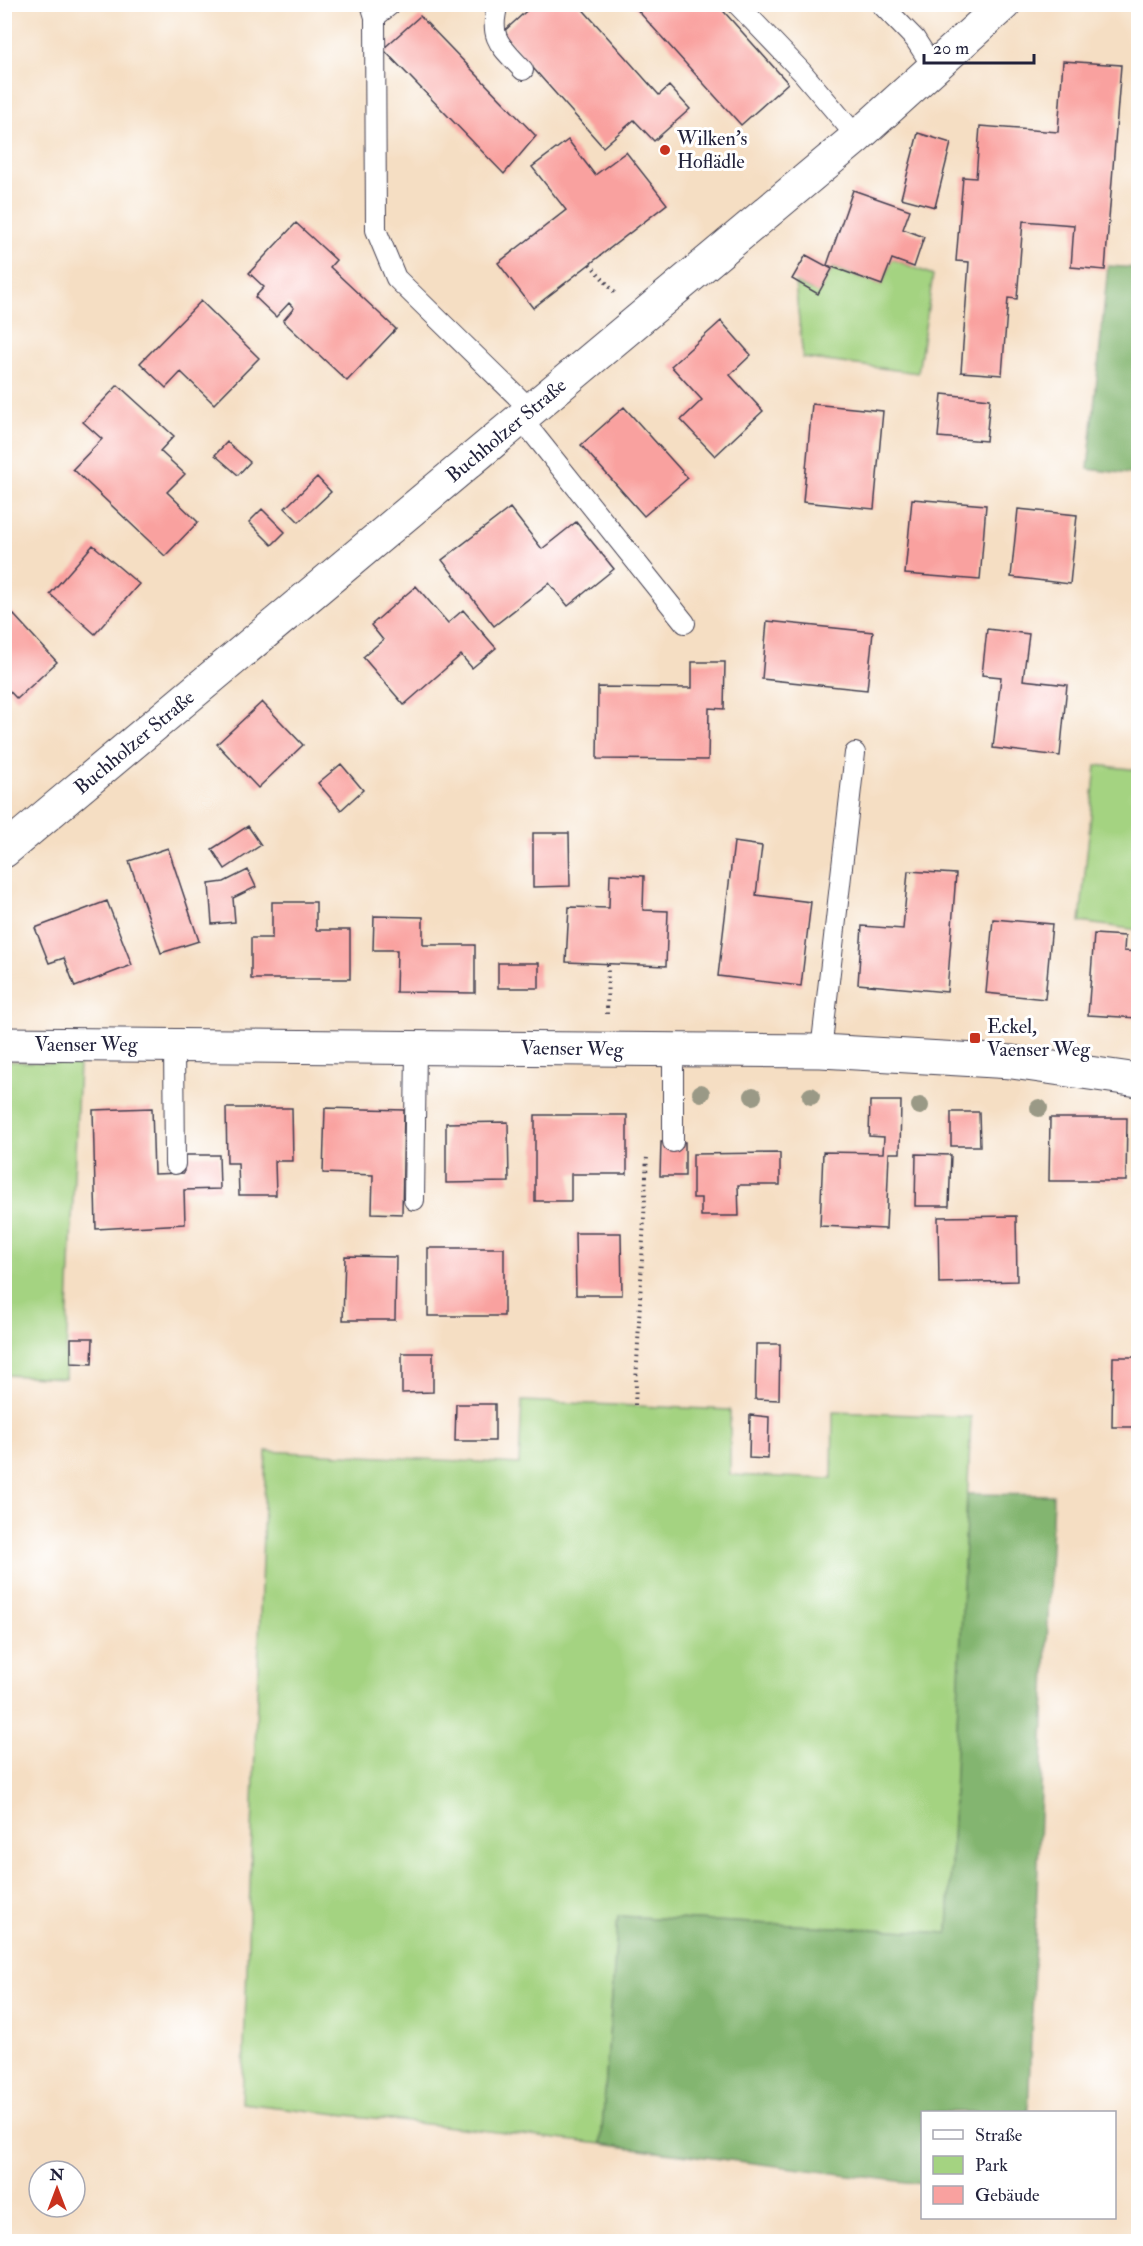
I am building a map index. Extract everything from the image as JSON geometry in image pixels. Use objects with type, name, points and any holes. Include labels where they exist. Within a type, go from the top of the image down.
[{"type":"street","name":"Buchholzer Straße","points":[[4,851],[857,137],[1004,4]]},
{"type":"street","name":"Vaenser Weg","points":[[4,1044],[821,1051],[1011,1062],[1138,1080]]},
{"type":"lane","points":[[391,4],[373,11],[376,230],[396,278],[525,413],[686,623]]},
{"type":"lane","points":[[498,4],[492,24],[496,41],[523,70]]},
{"type":"lane","points":[[737,4],[801,72],[857,137]]},
{"type":"lane","points":[[881,4],[915,39],[933,67]]},
{"type":"lane","points":[[821,1051],[855,753]]},
{"type":"lane","points":[[174,1045],[175,1164]]},
{"type":"lane","points":[[414,1200],[416,1047]]},
{"type":"lane","points":[[673,1049],[673,1143]]},
{"type":"path","points":[[606,1048],[608,964]]},
{"type":"path","points":[[635,1405],[647,1144]]},
{"type":"green space","points":[[892,259],[933,275],[918,373],[803,358],[795,283],[818,293],[833,268],[882,285]]},
{"type":"green space","points":[[1108,266],[1138,268],[1138,475],[1088,469]]},
{"type":"green space","points":[[1096,765],[1138,770],[1138,930],[1080,922]]},
{"type":"green space","points":[[4,1061],[79,1064],[65,1378],[5,1375]]},
{"type":"green space","points":[[522,1401],[730,1410],[730,1475],[832,1479],[833,1412],[971,1417],[948,1933],[618,1916],[601,2144],[242,2103],[266,1451],[519,1464]]},
{"type":"green space","points":[[967,1494],[1053,1495],[1028,2111],[921,2111],[921,2184],[601,2144],[618,1916],[948,1933]]},
{"type":"building","points":[[534,4],[578,4],[659,95],[669,86],[690,109],[654,141],[634,120],[603,147],[502,33]]},
{"type":"building","points":[[632,4],[717,4],[788,83],[741,125]]},
{"type":"building","points":[[420,16],[536,136],[504,174],[383,49]]},
{"type":"building","points":[[1063,61],[1121,65],[1105,270],[1071,267],[1074,225],[1023,221],[1017,299],[1008,298],[1002,375],[961,372],[969,262],[956,261],[963,177],[976,178],[980,126],[1058,132]]},
{"type":"building","points":[[918,133],[951,143],[935,207],[901,198]]},
{"type":"building","points":[[568,140],[595,175],[626,152],[667,204],[533,308],[498,263],[566,210],[532,167]]},
{"type":"building","points":[[853,190],[910,210],[903,229],[924,237],[914,267],[892,259],[882,285],[827,265]]},
{"type":"building","points":[[296,223],[336,260],[330,267],[396,329],[347,381],[283,321],[294,308],[289,303],[276,317],[255,297],[264,287],[249,273]]},
{"type":"building","points":[[806,255],[832,269],[818,294],[792,279]]},
{"type":"building","points":[[201,301],[259,358],[214,404],[181,372],[166,388],[140,363]]},
{"type":"building","points":[[721,321],[751,355],[730,375],[763,411],[715,456],[681,420],[702,400],[671,366]]},
{"type":"building","points":[[118,385],[174,436],[160,451],[185,474],[167,492],[198,522],[165,556],[73,469],[102,439],[83,422]]},
{"type":"building","points":[[942,394],[990,399],[986,441],[938,437]]},
{"type":"building","points":[[812,404],[883,411],[874,509],[803,502]]},
{"type":"building","points":[[624,407],[688,478],[644,516],[581,445]]},
{"type":"building","points":[[227,442],[250,462],[238,475],[215,455]]},
{"type":"building","points":[[317,477],[331,492],[299,522],[285,508]]},
{"type":"building","points":[[912,499],[986,505],[980,580],[905,574]]},
{"type":"building","points":[[510,508],[542,549],[576,522],[614,569],[568,606],[549,583],[494,626],[442,560]]},
{"type":"building","points":[[262,509],[285,532],[272,545],[249,522]]},
{"type":"building","points":[[1018,509],[1077,515],[1070,584],[1011,577]]},
{"type":"building","points":[[93,545],[139,584],[95,634],[50,594]]},
{"type":"building","points":[[416,586],[448,623],[463,610],[496,648],[472,668],[461,655],[404,705],[363,657],[383,640],[371,625]]},
{"type":"building","points":[[4,604],[57,662],[17,699],[4,685]]},
{"type":"building","points":[[767,621],[873,632],[867,690],[762,679]]},
{"type":"building","points":[[987,629],[1029,634],[1023,680],[1067,685],[1060,756],[993,748],[1001,677],[982,675]]},
{"type":"building","points":[[692,662],[725,662],[724,709],[709,708],[708,760],[597,759],[598,687],[692,688]]},
{"type":"building","points":[[262,702],[303,745],[258,788],[217,744]]},
{"type":"building","points":[[341,764],[363,790],[341,810],[318,783]]},
{"type":"building","points":[[248,826],[261,845],[225,869],[212,849]]},
{"type":"building","points":[[533,833],[569,833],[570,886],[533,887]]},
{"type":"building","points":[[734,842],[762,846],[756,895],[811,902],[801,986],[718,976]]},
{"type":"building","points":[[168,848],[199,941],[161,953],[129,861]]},
{"type":"building","points":[[248,870],[256,887],[233,898],[235,922],[212,924],[209,884],[224,882]]},
{"type":"building","points":[[908,871],[956,874],[947,992],[858,984],[862,926],[903,929]]},
{"type":"building","points":[[610,874],[644,876],[643,910],[668,911],[666,966],[566,962],[569,907],[609,908]]},
{"type":"building","points":[[107,901],[132,965],[75,987],[64,958],[49,963],[35,928]]},
{"type":"building","points":[[272,902],[316,902],[316,930],[350,930],[350,979],[251,979],[251,938],[272,938]]},
{"type":"building","points":[[374,916],[423,917],[423,945],[475,945],[475,993],[396,992],[397,950],[373,950]]},
{"type":"building","points":[[993,919],[1052,924],[1045,999],[986,993]]},
{"type":"building","points":[[1094,934],[1125,936],[1124,951],[1138,952],[1138,1018],[1088,1015]]},
{"type":"building","points":[[498,963],[539,963],[539,988],[498,988]]},
{"type":"building","points":[[870,1101],[901,1101],[900,1153],[889,1153],[886,1229],[820,1226],[823,1152],[883,1153],[884,1137],[869,1136]]},
{"type":"building","points":[[152,1108],[154,1174],[184,1173],[183,1155],[219,1155],[220,1189],[184,1190],[185,1224],[96,1229],[93,1110]]},
{"type":"building","points":[[226,1108],[292,1108],[293,1161],[275,1161],[276,1195],[239,1195],[238,1163],[227,1163]]},
{"type":"building","points":[[325,1108],[404,1110],[402,1214],[372,1213],[373,1175],[323,1173]]},
{"type":"building","points":[[951,1112],[979,1112],[980,1146],[951,1146]]},
{"type":"building","points":[[535,1115],[627,1115],[627,1174],[571,1174],[571,1201],[535,1201]]},
{"type":"building","points":[[1050,1118],[1127,1118],[1126,1181],[1049,1181]]},
{"type":"building","points":[[508,1122],[509,1182],[446,1183],[446,1123]]},
{"type":"building","points":[[661,1142],[685,1142],[685,1176],[660,1176]]},
{"type":"building","points":[[780,1153],[780,1185],[738,1185],[739,1216],[701,1216],[701,1198],[693,1198],[693,1154]]},
{"type":"building","points":[[916,1154],[951,1155],[949,1206],[915,1206]]},
{"type":"building","points":[[1016,1216],[1017,1281],[939,1283],[938,1217]]},
{"type":"building","points":[[575,1233],[621,1233],[622,1295],[576,1295]]},
{"type":"building","points":[[428,1248],[504,1248],[504,1316],[428,1316]]},
{"type":"building","points":[[345,1256],[396,1257],[395,1320],[343,1320]]},
{"type":"building","points":[[71,1338],[93,1338],[92,1364],[71,1363]]},
{"type":"building","points":[[756,1344],[780,1344],[779,1400],[755,1399]]},
{"type":"building","points":[[402,1353],[433,1353],[433,1392],[402,1393]]},
{"type":"building","points":[[1113,1357],[1138,1357],[1138,1427],[1112,1427]]},
{"type":"building","points":[[456,1404],[495,1404],[495,1441],[455,1441]]},
{"type":"building","points":[[750,1415],[769,1417],[768,1459],[749,1458]]},
{"type":"place","name":"Wilken’s Hoflädle","points":[[665,150]]},
{"type":"place","name":"Eckel, Vaenser Weg","points":[[975,1038]]}]
